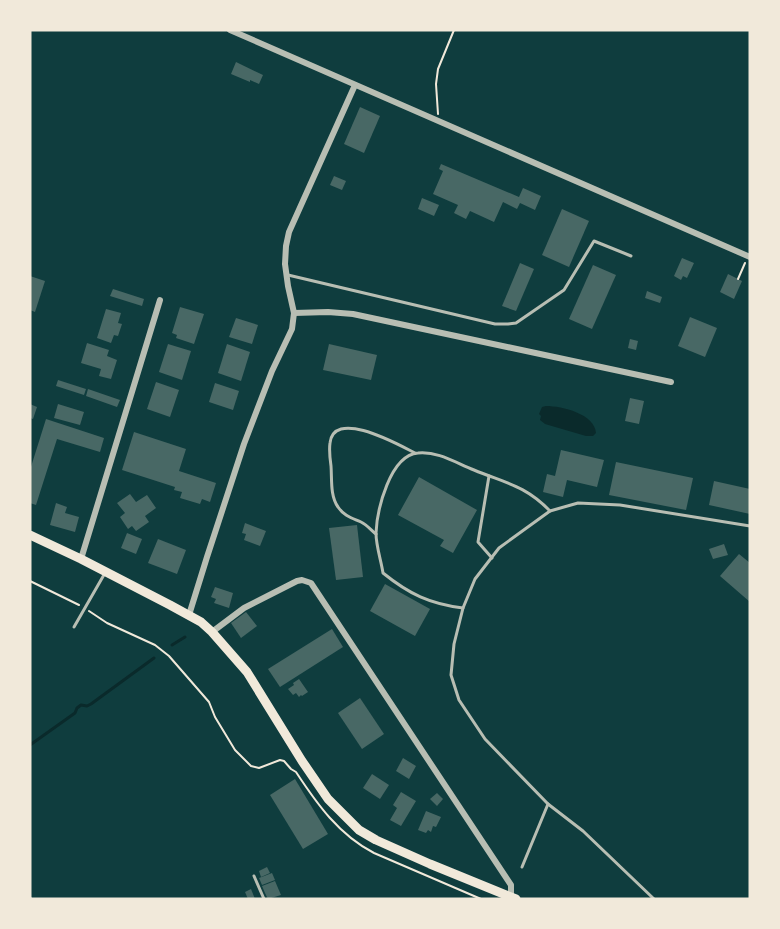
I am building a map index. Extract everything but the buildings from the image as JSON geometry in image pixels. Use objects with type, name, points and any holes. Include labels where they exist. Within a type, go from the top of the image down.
[{"type":"main road","points":[[30,535],[189,615],[212,632],[247,672],[328,799],[359,830],[430,864],[513,898]]},
{"type":"street","points":[[231,30],[750,257]]},
{"type":"street","points":[[189,615],[244,444],[272,371],[292,329],[294,313],[286,274],[285,255],[290,232],[355,85]]},
{"type":"street","points":[[81,559],[160,300]]},
{"type":"street","points":[[294,313],[353,314],[671,381]]},
{"type":"street","points":[[212,632],[257,600],[297,581],[311,582],[511,885],[513,898]]},
{"type":"lane","points":[[286,274],[495,324],[508,324],[516,323],[564,290],[594,241],[631,256]]},
{"type":"lane","points":[[376,534],[345,515],[336,505],[332,491],[329,441],[335,433],[345,427],[358,429],[393,442],[415,453],[438,454],[518,486],[538,498],[550,511]]},
{"type":"lane","points":[[415,453],[403,459],[392,472],[379,507],[376,534],[383,573],[401,587],[429,601],[463,608]]},
{"type":"lane","points":[[489,476],[478,542],[492,558]]},
{"type":"lane","points":[[654,899],[583,831],[548,804],[485,739],[459,700],[451,675],[454,644],[463,608],[475,579],[499,548],[550,511],[578,503],[620,505],[750,526]]},
{"type":"lane","points":[[74,627],[106,572]]},
{"type":"lane","points":[[522,867],[548,804]]},
{"type":"lane","points":[[254,876],[264,899]]},
{"type":"path","points":[[436,121],[438,69],[454,30]]},
{"type":"path","points":[[738,279],[745,263]]},
{"type":"path","points":[[30,581],[84,607],[107,623],[155,645],[169,656],[209,702],[215,717],[236,750],[251,766],[259,768],[280,760],[287,764]]},
{"type":"water","points":[[542,407],[577,412],[590,421],[596,433],[593,436],[586,436],[545,424],[540,420],[539,414]]},
{"type":"waterway","points":[[172,645],[185,637]]},
{"type":"waterway","points":[[30,745],[75,713],[81,705],[91,704],[154,658]]}]
